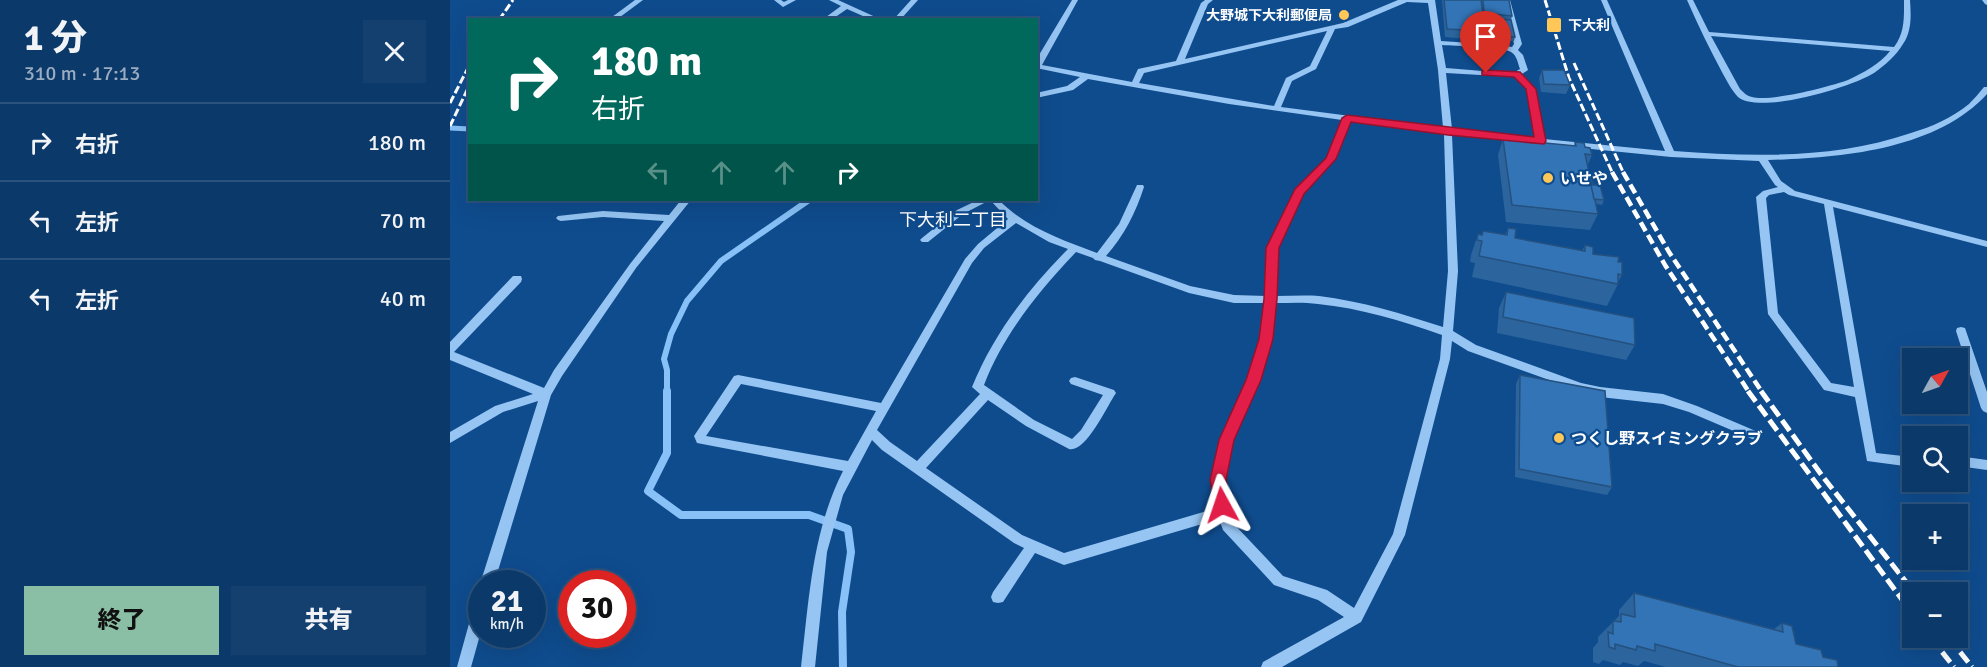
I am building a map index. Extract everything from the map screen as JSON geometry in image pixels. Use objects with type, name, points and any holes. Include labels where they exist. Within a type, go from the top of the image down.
[{"type":"street","points":[[614,18],[640,0]]},
{"type":"street","points":[[777,0],[783,5],[793,0]]},
{"type":"street","points":[[832,0],[874,18]]},
{"type":"street","points":[[898,18],[915,0]]},
{"type":"street","points":[[1038,64],[1075,0]]},
{"type":"street","points":[[1135,84],[1142,71],[1332,28],[1361,20],[1402,0],[1431,0],[1442,70],[1448,132],[1453,271],[1445,359],[1398,535],[1356,617],[1268,667]]},
{"type":"street","points":[[1504,0],[1508,2],[1518,44],[1514,50]]},
{"type":"street","points":[[1604,0],[1671,154]]},
{"type":"street","points":[[1690,0],[1737,92],[1755,100],[1808,94],[1856,80],[1879,67],[1903,39],[1909,10],[1907,0]]},
{"type":"street","points":[[1179,63],[1208,2]]},
{"type":"street","points":[[828,18],[846,6]]},
{"type":"street","points":[[1277,107],[1288,80],[1313,67],[1332,28]]},
{"type":"street","points":[[1708,34],[1895,49]]},
{"type":"street","points":[[1438,43],[1514,50],[1519,55],[1524,70],[1517,74],[1442,70]]},
{"type":"street","points":[[1038,66],[1277,107],[1448,132],[1671,154],[1762,158],[1821,155],[1877,147],[1943,124],[1985,95]]},
{"type":"street","points":[[1517,74],[1531,89],[1540,141]]},
{"type":"street","points":[[1038,96],[1070,88],[1088,76]]},
{"type":"street","points":[[1347,118],[1331,159],[1299,192],[1272,248],[1271,299],[1266,339],[1254,380],[1226,440],[1218,480],[1227,526],[1279,580],[1322,595],[1356,617]]},
{"type":"street","points":[[1762,158],[1784,189]]},
{"type":"street","points":[[1098,258],[1111,245],[1124,226],[1140,188]]},
{"type":"street","points":[[1859,393],[1828,387],[1773,314],[1761,197],[1766,193],[1784,189],[1828,203],[1987,244]]},
{"type":"street","points":[[491,570],[546,394],[558,373],[633,266],[685,201]]},
{"type":"street","points":[[925,240],[960,212],[983,201]]},
{"type":"street","points":[[995,201],[1015,219],[1074,249],[1189,290],[1234,299],[1318,300],[1413,321],[1448,333],[1472,348],[1580,387],[1600,392],[1663,399],[1754,435]]},
{"type":"street","points":[[1828,203],[1870,457],[1902,461]]},
{"type":"street","points":[[561,218],[603,214],[670,218]]},
{"type":"street","points":[[808,667],[824,534],[837,495],[968,261],[981,246],[1015,219]]},
{"type":"street","points":[[1074,249],[1057,264],[998,343],[978,387],[1030,423],[1073,445],[1085,434],[1110,393],[1075,381]]},
{"type":"street","points":[[450,349],[517,279]]},
{"type":"street","points":[[1961,331],[1987,408]]},
{"type":"street","points":[[450,355],[546,394]]},
{"type":"street","points":[[851,467],[701,440],[700,436],[738,379],[884,408]]},
{"type":"street","points":[[918,468],[988,393]]},
{"type":"street","points":[[450,438],[499,409],[546,394]]},
{"type":"street","points":[[871,432],[1018,539],[1064,559],[1224,512]]},
{"type":"street","points":[[1968,462],[1987,465]]},
{"type":"street","points":[[998,597],[1033,545]]},
{"type":"street","points":[[464,667],[469,648]]},
{"type":"building","points":[[1444,0],[1481,0],[1483,14],[1479,14],[1482,31],[1447,29]]},
{"type":"building","points":[[1483,0],[1509,0],[1512,16],[1484,13]]},
{"type":"building","points":[[1480,18],[1511,20],[1515,37],[1481,35]]},
{"type":"building","points":[[1542,70],[1564,70],[1570,85],[1544,84]]},
{"type":"building","points":[[1503,139],[1576,146],[1575,142],[1584,143],[1585,147],[1590,148],[1592,155],[1585,154],[1598,214],[1512,205]]},
{"type":"building","points":[[1591,185],[1600,185],[1604,200],[1594,199]]},
{"type":"building","points":[[1508,228],[1516,229],[1515,238],[1585,251],[1585,245],[1593,247],[1593,254],[1619,257],[1618,262],[1622,262],[1622,275],[1618,274],[1618,284],[1479,256],[1482,241],[1477,240],[1478,234],[1482,235],[1483,231],[1507,235]]},
{"type":"building","points":[[1506,292],[1634,318],[1635,345],[1503,317]]},
{"type":"building","name":"つくし野スイミングクラブ","points":[[1520,375],[1605,391],[1612,487],[1519,469]]},
{"type":"building","points":[[1634,593],[1783,632],[1782,623],[1792,626],[1796,644],[1821,650],[1823,657],[1837,660],[1838,667],[1738,667],[1655,644],[1655,651],[1637,646],[1636,650],[1615,644],[1615,649],[1609,647],[1608,632],[1613,634],[1613,621],[1621,622],[1621,614],[1635,617]]},
{"type":"waterway","points":[[450,128],[468,129]]},
{"type":"waterway","points":[[808,201],[721,261],[687,301],[671,334],[664,359],[667,370],[667,453],[648,491],[681,515],[809,515],[848,529],[851,552],[842,612],[843,667]]},
{"type":"railway","points":[[500,18],[513,0]]},
{"type":"railway","points":[[1545,0],[1569,78],[1612,173]]},
{"type":"railway","points":[[1574,63],[1623,173]]},
{"type":"railway","points":[[450,103],[468,68]]},
{"type":"railway","points":[[450,126],[468,88]]},
{"type":"railway","points":[[1612,173],[1665,265],[1749,392]]},
{"type":"railway","points":[[1623,173],[1669,252],[1762,392]]},
{"type":"railway","points":[[1748,391],[1902,599]]},
{"type":"railway","points":[[1761,391],[1823,477],[1906,582]]},
{"type":"railway","points":[[1939,648],[1954,667]]},
{"type":"railway","points":[[1957,648],[1972,667]]},
{"type":"place","name":"大野城下大利郵便局","points":[[1344,15]]},
{"type":"place","name":"下大利","points":[[1554,25]]},
{"type":"place","name":"いせや","points":[[1548,178]]},
{"type":"place","name":"つくし野スイミングクラブ","points":[[1559,438]]},
{"type":"district","name":"下大利二丁目","points":[[953,220]]},
{"type":"route","points":[[1222,505],[1218,480],[1226,440],[1254,380],[1266,339],[1271,299],[1272,248],[1299,192],[1331,159],[1347,118],[1448,132],[1540,141],[1531,89],[1517,74],[1486,73]]}]
